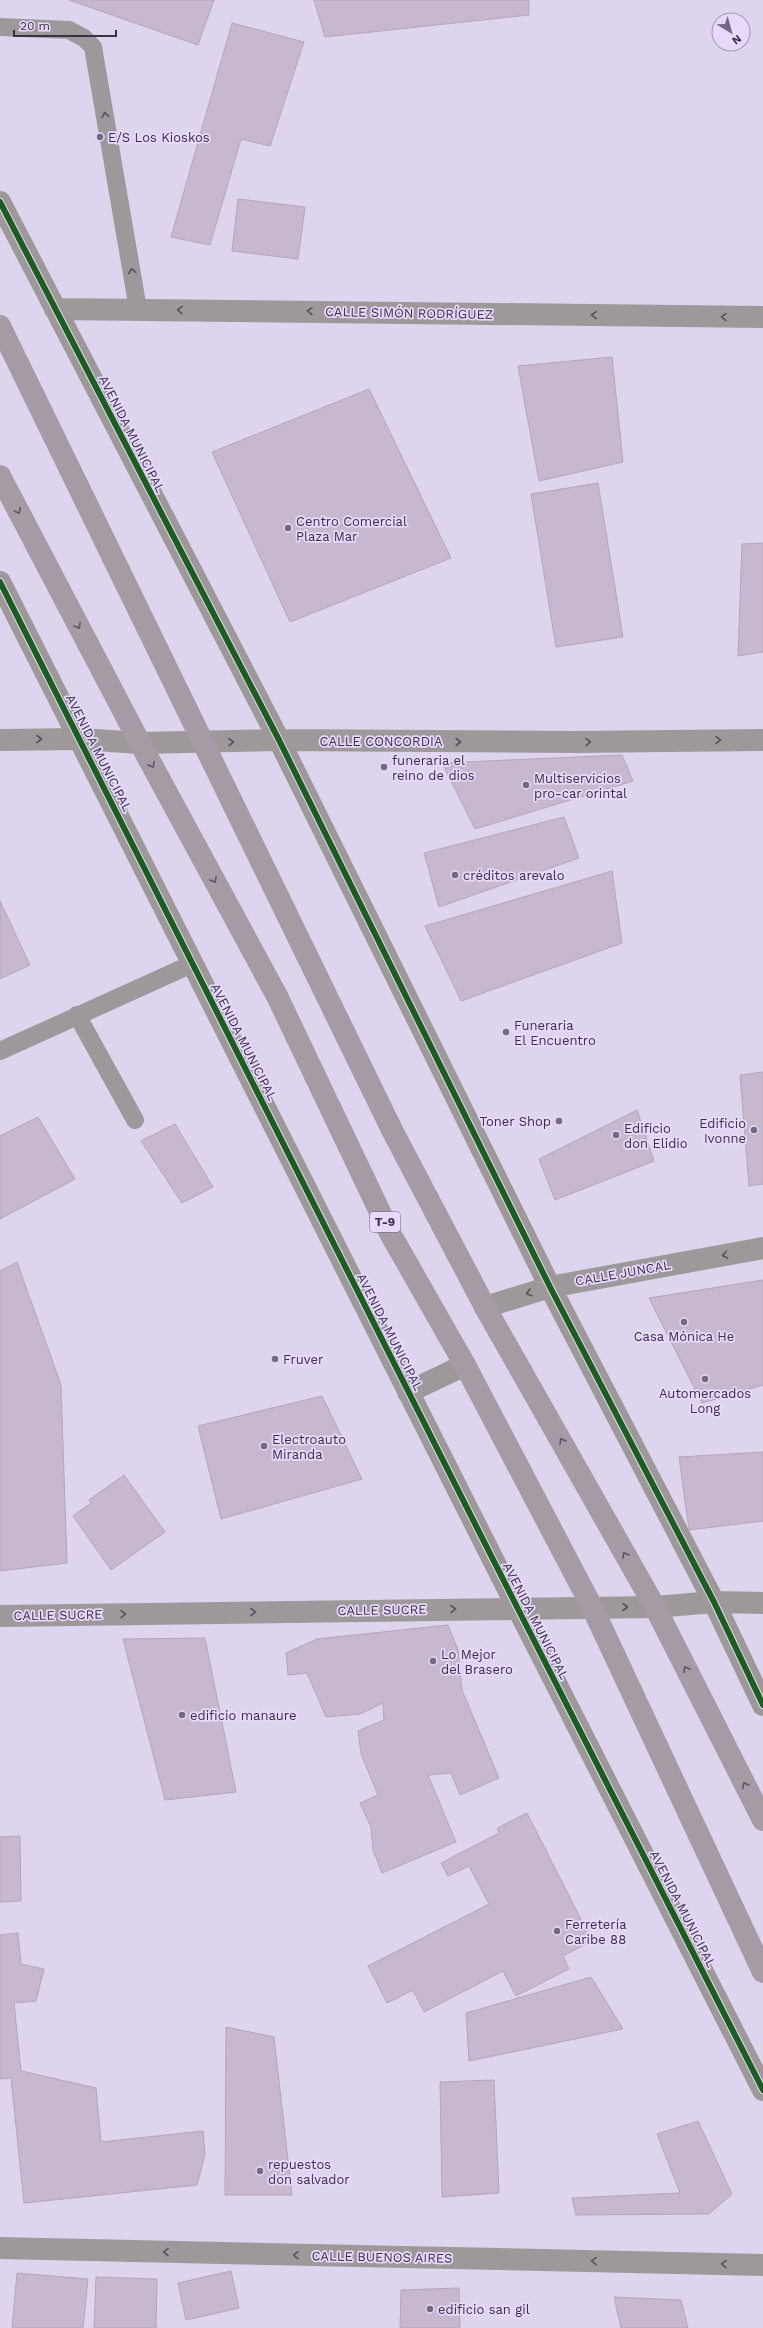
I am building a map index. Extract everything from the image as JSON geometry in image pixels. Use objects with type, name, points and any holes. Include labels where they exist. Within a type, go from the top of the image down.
[{"type":"highway","points":[[0,326],[392,1130],[485,1307],[654,1607],[763,1820]]},
{"type":"highway","name":"T-9","points":[[0,476],[140,743],[277,996],[391,1235],[465,1365],[592,1607],[763,1972]]},
{"type":"street","name":"AVENIDA MUNICIPAL","points":[[0,202],[279,740],[550,1287],[714,1602],[763,1705]]},
{"type":"street","name":"CALLE SIMÓN RODRÍGUEZ","points":[[56,309],[763,317]]},
{"type":"street","name":"AVENIDA MUNICIPAL","points":[[0,582],[408,1392],[763,2090]]},
{"type":"street","name":"CALLE CONCORDIA","points":[[0,740],[80,739],[140,743],[279,740],[576,742],[763,740]]},
{"type":"street","name":"CALLE JUNCAL","points":[[485,1307],[550,1287],[763,1248]]},
{"type":"street","points":[[408,1392],[465,1365]]},
{"type":"street","name":"CALLE SUCRE","points":[[0,1616],[654,1607],[714,1602],[763,1603]]},
{"type":"street","name":"CALLE BUENOS AIRES","points":[[0,2248],[763,2265]]},
{"type":"lane","points":[[0,27],[69,30],[84,38],[93,47],[138,309]]},
{"type":"lane","points":[[0,1051],[192,964]]},
{"type":"lane","points":[[77,1015],[135,1120]]},
{"type":"building","points":[[69,0],[214,0],[198,45]]},
{"type":"building","points":[[314,0],[529,0],[529,15],[325,37]]},
{"type":"building","points":[[232,23],[304,42],[270,146],[241,139],[210,245],[171,237]]},
{"type":"building","points":[[238,199],[305,207],[298,259],[232,251]]},
{"type":"building","points":[[612,357],[623,462],[539,481],[518,366]]},
{"type":"building","points":[[369,389],[451,558],[290,622],[212,452]]},
{"type":"building","points":[[598,483],[623,637],[556,647],[531,494]]},
{"type":"building","points":[[763,543],[763,652],[738,656],[742,544]]},
{"type":"building","points":[[622,755],[633,781],[475,829],[442,763]]},
{"type":"building","points":[[564,817],[579,858],[439,907],[424,853]]},
{"type":"building","points":[[612,871],[622,943],[461,1001],[425,926]]},
{"type":"building","points":[[0,901],[30,965],[0,979]]},
{"type":"building","name":"Edificio Ivonne","points":[[763,1072],[763,1184],[749,1186],[740,1075]]},
{"type":"building","name":"Edificio don Elidio","points":[[637,1110],[654,1161],[555,1200],[539,1159]]},
{"type":"building","points":[[38,1117],[75,1179],[0,1219],[0,1136]]},
{"type":"building","points":[[175,1124],[213,1187],[182,1203],[141,1141]]},
{"type":"building","points":[[17,1262],[61,1385],[67,1563],[0,1571],[0,1271]]},
{"type":"building","points":[[763,1280],[763,1385],[702,1403],[649,1298]]},
{"type":"building","points":[[322,1396],[362,1479],[221,1519],[198,1426]]},
{"type":"building","points":[[763,1452],[763,1521],[689,1530],[679,1457]]},
{"type":"building","points":[[124,1475],[165,1532],[111,1570],[73,1516],[91,1503],[89,1500]]},
{"type":"building","points":[[448,1625],[458,1650],[462,1690],[499,1778],[460,1795],[451,1773],[428,1775],[456,1842],[382,1873],[373,1850],[371,1827],[360,1803],[378,1795],[361,1754],[358,1731],[384,1720],[383,1703],[360,1714],[326,1717],[307,1673],[288,1675],[286,1653],[317,1639]]},
{"type":"building","name":"edificio manaure","points":[[205,1638],[236,1792],[165,1800],[123,1639]]},
{"type":"building","points":[[527,1813],[592,1941],[563,1956],[569,1969],[516,1996],[503,1971],[424,2012],[413,1990],[387,2003],[368,1966],[489,1904],[469,1866],[448,1876],[441,1863],[499,1833],[497,1828]]},
{"type":"building","points":[[20,1836],[21,1901],[0,1902],[0,1837]]},
{"type":"building","points":[[18,1933],[21,1964],[44,1969],[36,2001],[14,2003],[21,2071],[96,2088],[101,2142],[203,2131],[205,2154],[197,2185],[24,2203],[11,2078],[0,2079],[0,1935]]},
{"type":"building","points":[[591,1977],[623,2029],[469,2061],[466,2013]]},
{"type":"building","points":[[226,2027],[274,2037],[292,2195],[225,2195]]},
{"type":"building","points":[[494,2080],[499,2193],[442,2197],[440,2082]]},
{"type":"building","points":[[698,2121],[732,2194],[709,2214],[576,2215],[572,2198],[680,2193],[657,2134]]},
{"type":"building","points":[[231,2271],[239,2308],[186,2320],[178,2283]]},
{"type":"building","points":[[17,2273],[88,2279],[83,2328],[12,2328]]},
{"type":"building","points":[[96,2277],[157,2279],[156,2328],[94,2328]]},
{"type":"building","name":"edificio san gil","points":[[459,2288],[460,2328],[400,2328],[401,2290]]},
{"type":"building","points":[[614,2297],[681,2300],[688,2328],[621,2328]]},
{"type":"cycle path","points":[[0,202],[279,740],[550,1287],[714,1602],[763,1705]]},
{"type":"cycle path","points":[[0,582],[518,1609],[763,2090]]},
{"type":"place","name":"E/S Los Kioskos","points":[[100,137]]},
{"type":"place","name":"Centro Comercial Plaza Mar","points":[[288,528]]},
{"type":"place","name":"funeraria el reino de dios","points":[[384,767]]},
{"type":"place","name":"Multiservicios pro-car orintal","points":[[526,785]]},
{"type":"place","name":"créditos arevalo","points":[[455,875]]},
{"type":"place","name":"Funeraria El Encuentro","points":[[506,1032]]},
{"type":"place","name":"Toner Shop","points":[[559,1121]]},
{"type":"place","name":"Edificio Ivonne","points":[[754,1130]]},
{"type":"place","name":"Edificio don Elidio","points":[[616,1135]]},
{"type":"place","name":"Casa Mónica He","points":[[684,1322]]},
{"type":"place","name":"Fruver","points":[[275,1359]]},
{"type":"place","name":"Automercados Long","points":[[705,1379]]},
{"type":"place","name":"Electroauto Miranda","points":[[264,1446]]},
{"type":"place","name":"Lo Mejor del Brasero","points":[[433,1661]]},
{"type":"place","name":"edificio manaure","points":[[182,1715]]},
{"type":"place","name":"Ferretería Caribe 88","points":[[557,1931]]},
{"type":"place","name":"repuestos don salvador","points":[[260,2171]]},
{"type":"place","name":"edificio san gil","points":[[430,2309]]}]
